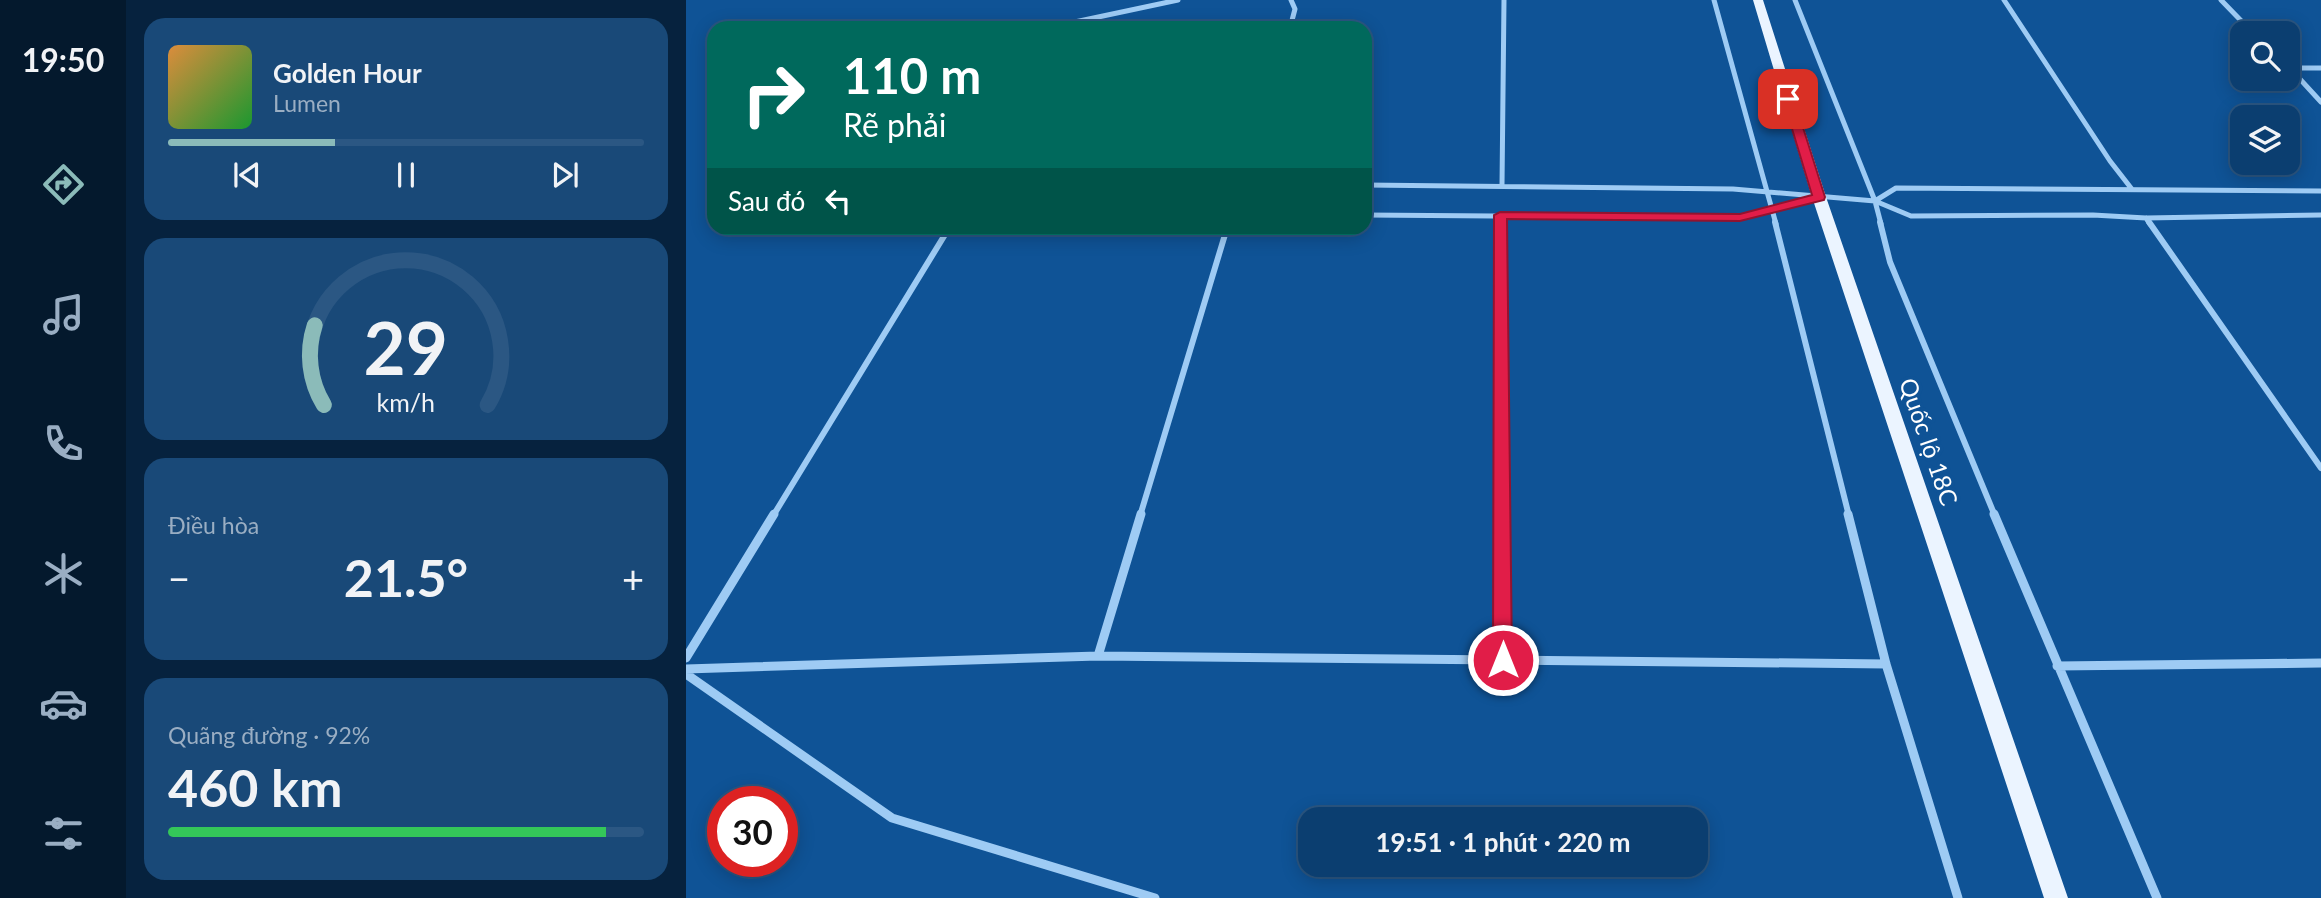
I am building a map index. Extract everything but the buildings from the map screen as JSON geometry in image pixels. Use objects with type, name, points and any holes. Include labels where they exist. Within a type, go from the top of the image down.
[{"type":"main road","name":"Quốc lộ 18C","points":[[1758,0],[1819,197],[2056,898]]},
{"type":"street","points":[[1079,21],[1178,0]]},
{"type":"street","points":[[1291,0],[1296,9],[1292,21]]},
{"type":"street","points":[[1502,185],[1504,0]]},
{"type":"street","points":[[1714,0],[1768,192],[1770,210],[1886,664],[1958,898]]},
{"type":"street","points":[[1795,0],[1875,201],[1890,262],[2057,667],[2157,898]]},
{"type":"street","points":[[2004,0],[2110,161],[2131,188]]},
{"type":"street","points":[[2221,0],[2241,21]]},
{"type":"street","points":[[2300,67],[2321,68]]},
{"type":"street","points":[[2300,79],[2321,102]]},
{"type":"street","points":[[1372,185],[1719,188],[1875,201],[1911,216],[2093,215],[2146,218],[2321,215]]},
{"type":"street","points":[[1875,201],[1896,188],[2321,191]]},
{"type":"street","points":[[1372,215],[1740,218],[1819,197]]},
{"type":"street","points":[[1500,215],[1503,660]]},
{"type":"street","points":[[2146,218],[2321,468]]},
{"type":"street","points":[[686,658],[945,235]]},
{"type":"street","points":[[1098,656],[1225,235]]},
{"type":"street","points":[[686,672],[1098,656],[1886,664]]},
{"type":"street","points":[[2057,667],[2321,663]]},
{"type":"street","points":[[686,672],[892,818],[1155,898]]},
{"type":"route","points":[[1503,660],[1500,215],[1740,218],[1819,197],[1788,99]]}]
